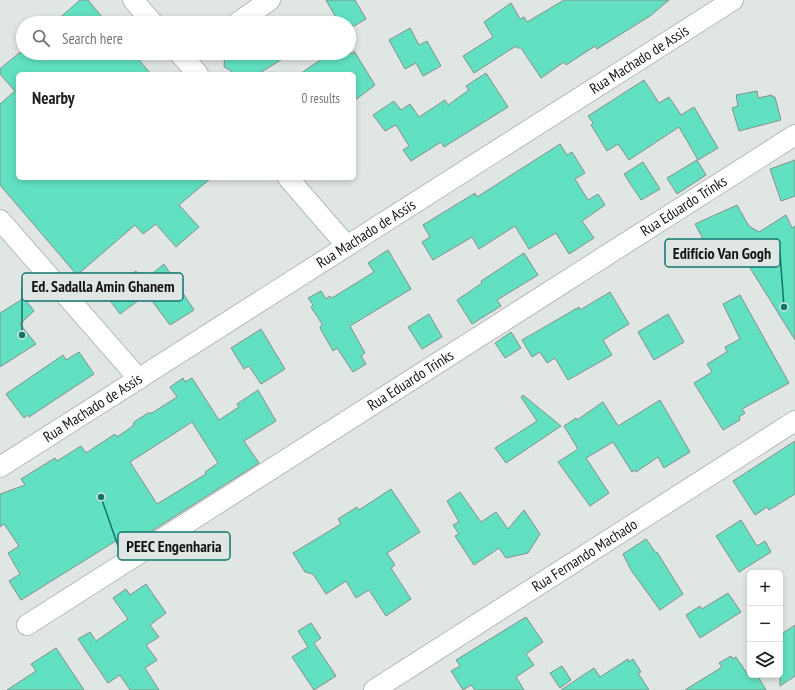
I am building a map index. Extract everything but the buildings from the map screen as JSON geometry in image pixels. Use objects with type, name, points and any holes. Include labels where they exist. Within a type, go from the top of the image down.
[{"type":"street","points":[[133,0],[147,16]]},
{"type":"street","points":[[248,16],[270,0]]},
{"type":"street","name":"Rua Machado de Assis","points":[[0,468],[733,0]]},
{"type":"street","name":"Rua Eduardo Trinks","points":[[27,625],[795,135]]},
{"type":"street","points":[[290,180],[347,246]]},
{"type":"street","points":[[0,220],[139,379]]},
{"type":"street","name":"Rua Fernando Machado","points":[[374,690],[795,421]]},
{"type":"place","name":"Edifício Van Gogh","points":[[784,307]]},
{"type":"place","name":"Ed. Sadalla Amin Ghanem","points":[[22,335]]},
{"type":"place","name":"PEEC Engenharia","points":[[101,497]]}]
